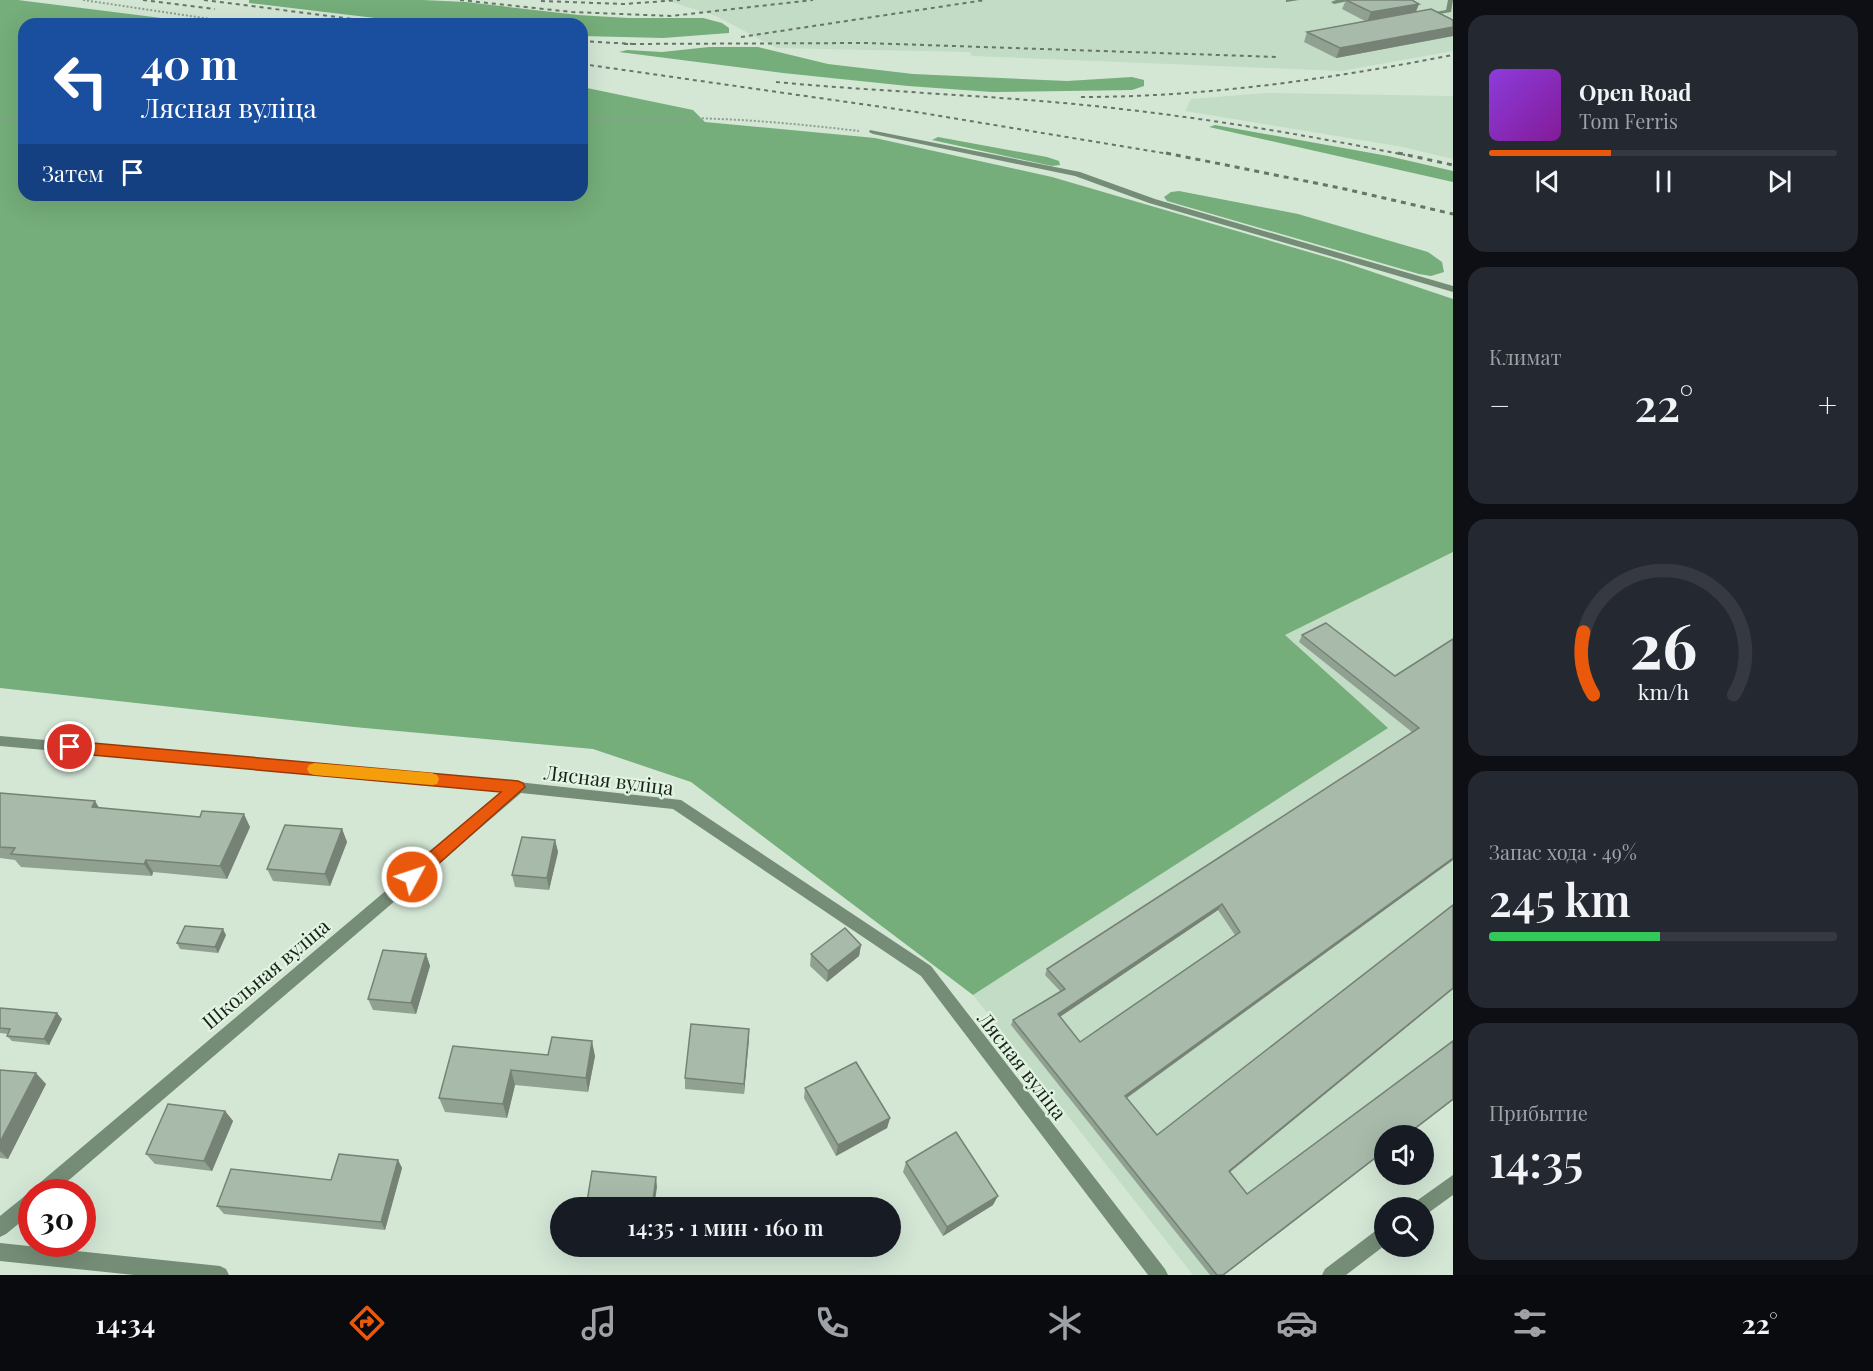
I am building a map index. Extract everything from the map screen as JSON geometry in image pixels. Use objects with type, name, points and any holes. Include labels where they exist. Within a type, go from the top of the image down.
[{"type":"street","points":[[1335,2],[1350,0]]},
{"type":"street","points":[[1415,17],[1449,10],[1451,0]]},
{"type":"street","points":[[873,132],[1077,174],[1152,201],[1453,289]]},
{"type":"street","name":"Лясная вуліца","points":[[0,741],[518,787],[676,804],[926,971],[1159,1275]]},
{"type":"street","name":"Школьная вуліца","points":[[57,1179],[518,787]]},
{"type":"street","points":[[1434,1198],[1453,1184]]},
{"type":"street","points":[[0,1228],[18,1213]]},
{"type":"street","points":[[1331,1275],[1374,1243]]},
{"type":"street","points":[[0,1252],[220,1275]]},
{"type":"path","points":[[82,0],[204,18]]},
{"type":"path","points":[[588,121],[629,117],[778,121],[873,132]]},
{"type":"path","points":[[0,118],[18,118]]},
{"type":"shaded area","points":[[665,0],[1453,0],[1453,51],[1341,71],[972,56],[970,52],[777,48],[716,16]]},
{"type":"shaded area","points":[[1266,93],[1453,96],[1453,159],[1403,147],[1185,111],[1191,99]]},
{"type":"shaded area","points":[[1453,552],[1453,1097],[1403,1125],[1374,1125],[1374,1144],[1217,1275],[1193,1275],[973,995],[1387,728],[1284,635]]},
{"type":"green space","points":[[0,0],[18,0],[161,18],[18,18],[18,201],[588,201],[588,88],[693,110],[705,122],[875,138],[1052,177],[1343,262],[1453,299],[1453,552],[1285,635],[1388,728],[973,995],[691,782],[593,749],[354,727],[0,688]]},
{"type":"green space","points":[[249,0],[466,2],[578,15],[703,18],[722,23],[729,28],[729,33],[663,38],[588,36],[588,18],[375,18],[249,3]]},
{"type":"green space","points":[[709,47],[758,47],[828,64],[913,74],[1067,81],[1132,77],[1144,80],[1144,86],[1132,90],[992,92],[783,73],[619,52],[627,50],[662,52]]},
{"type":"green space","points":[[1215,125],[1388,156],[1453,171],[1453,182],[1209,127]]},
{"type":"green space","points":[[938,137],[1047,157],[1059,161],[1060,165],[1052,166],[932,140]]},
{"type":"green space","points":[[1179,191],[1298,214],[1428,252],[1442,262],[1444,272],[1431,276],[1419,274],[1167,201],[1164,197],[1171,192]]},
{"type":"building","points":[[1346,0],[1412,0],[1419,4],[1371,12]]},
{"type":"building","points":[[1431,9],[1453,20],[1453,27],[1340,48],[1307,32]]},
{"type":"building","points":[[1326,623],[1395,676],[1453,639],[1453,858],[1125,1096],[1157,1135],[1453,905],[1453,988],[1229,1171],[1247,1194],[1453,1041],[1453,1099],[1419,1125],[1374,1125],[1374,1159],[1223,1275],[1217,1275],[1013,1020],[1065,989],[1047,969],[1419,728],[1302,635]],"holes":[[[1222,904],[1240,932],[1080,1042],[1058,1014]]]},
{"type":"building","points":[[0,793],[95,801],[92,807],[200,817],[202,811],[244,814],[220,866],[146,860],[144,864],[11,854],[15,848],[0,847]]},
{"type":"building","points":[[285,825],[342,829],[325,874],[267,869]]},
{"type":"building","points":[[522,837],[555,840],[547,878],[512,875]]},
{"type":"building","points":[[185,926],[223,929],[215,947],[177,943]]},
{"type":"building","points":[[845,928],[861,945],[828,971],[811,954]]},
{"type":"building","points":[[383,950],[426,954],[411,1003],[368,999]]},
{"type":"building","points":[[0,1008],[57,1013],[44,1039],[7,1036],[10,1029],[0,1028]]},
{"type":"building","points":[[691,1024],[749,1029],[744,1084],[685,1078]]},
{"type":"building","points":[[552,1037],[592,1041],[586,1078],[511,1070],[503,1104],[439,1098],[453,1046],[548,1055]]},
{"type":"building","points":[[856,1062],[890,1118],[838,1145],[805,1088]]},
{"type":"building","points":[[0,1070],[36,1073],[0,1142]]},
{"type":"building","points":[[168,1104],[225,1111],[204,1161],[146,1154]]},
{"type":"building","points":[[956,1132],[998,1196],[947,1227],[906,1162]]},
{"type":"building","points":[[339,1154],[398,1160],[381,1222],[217,1206],[231,1169],[331,1180]]},
{"type":"building","points":[[592,1171],[656,1177],[653,1197],[588,1197]]},
{"type":"railway","points":[[143,0],[215,9]]},
{"type":"railway","points":[[204,0],[345,18]]},
{"type":"railway","points":[[460,0],[572,12],[671,16],[813,0]]},
{"type":"railway","points":[[541,1],[624,4],[680,0]]},
{"type":"railway","points":[[741,37],[985,0]]},
{"type":"railway","points":[[588,41],[632,44]]},
{"type":"railway","points":[[632,44],[865,43],[1278,57]]},
{"type":"railway","points":[[624,44],[632,44]]},
{"type":"railway","points":[[1081,97],[1175,94],[1268,85],[1360,72],[1453,55]]},
{"type":"railway","points":[[588,65],[910,111],[1175,155]]},
{"type":"railway","points":[[776,82],[1133,110],[1250,127],[1405,155]]},
{"type":"railway","points":[[1166,153],[1345,189],[1453,214]]},
{"type":"railway","points":[[1398,153],[1453,165]]},
{"type":"slow traffic","points":[[314,769],[432,779]]},
{"type":"route","points":[[70,747],[518,787],[412,877]]}]
